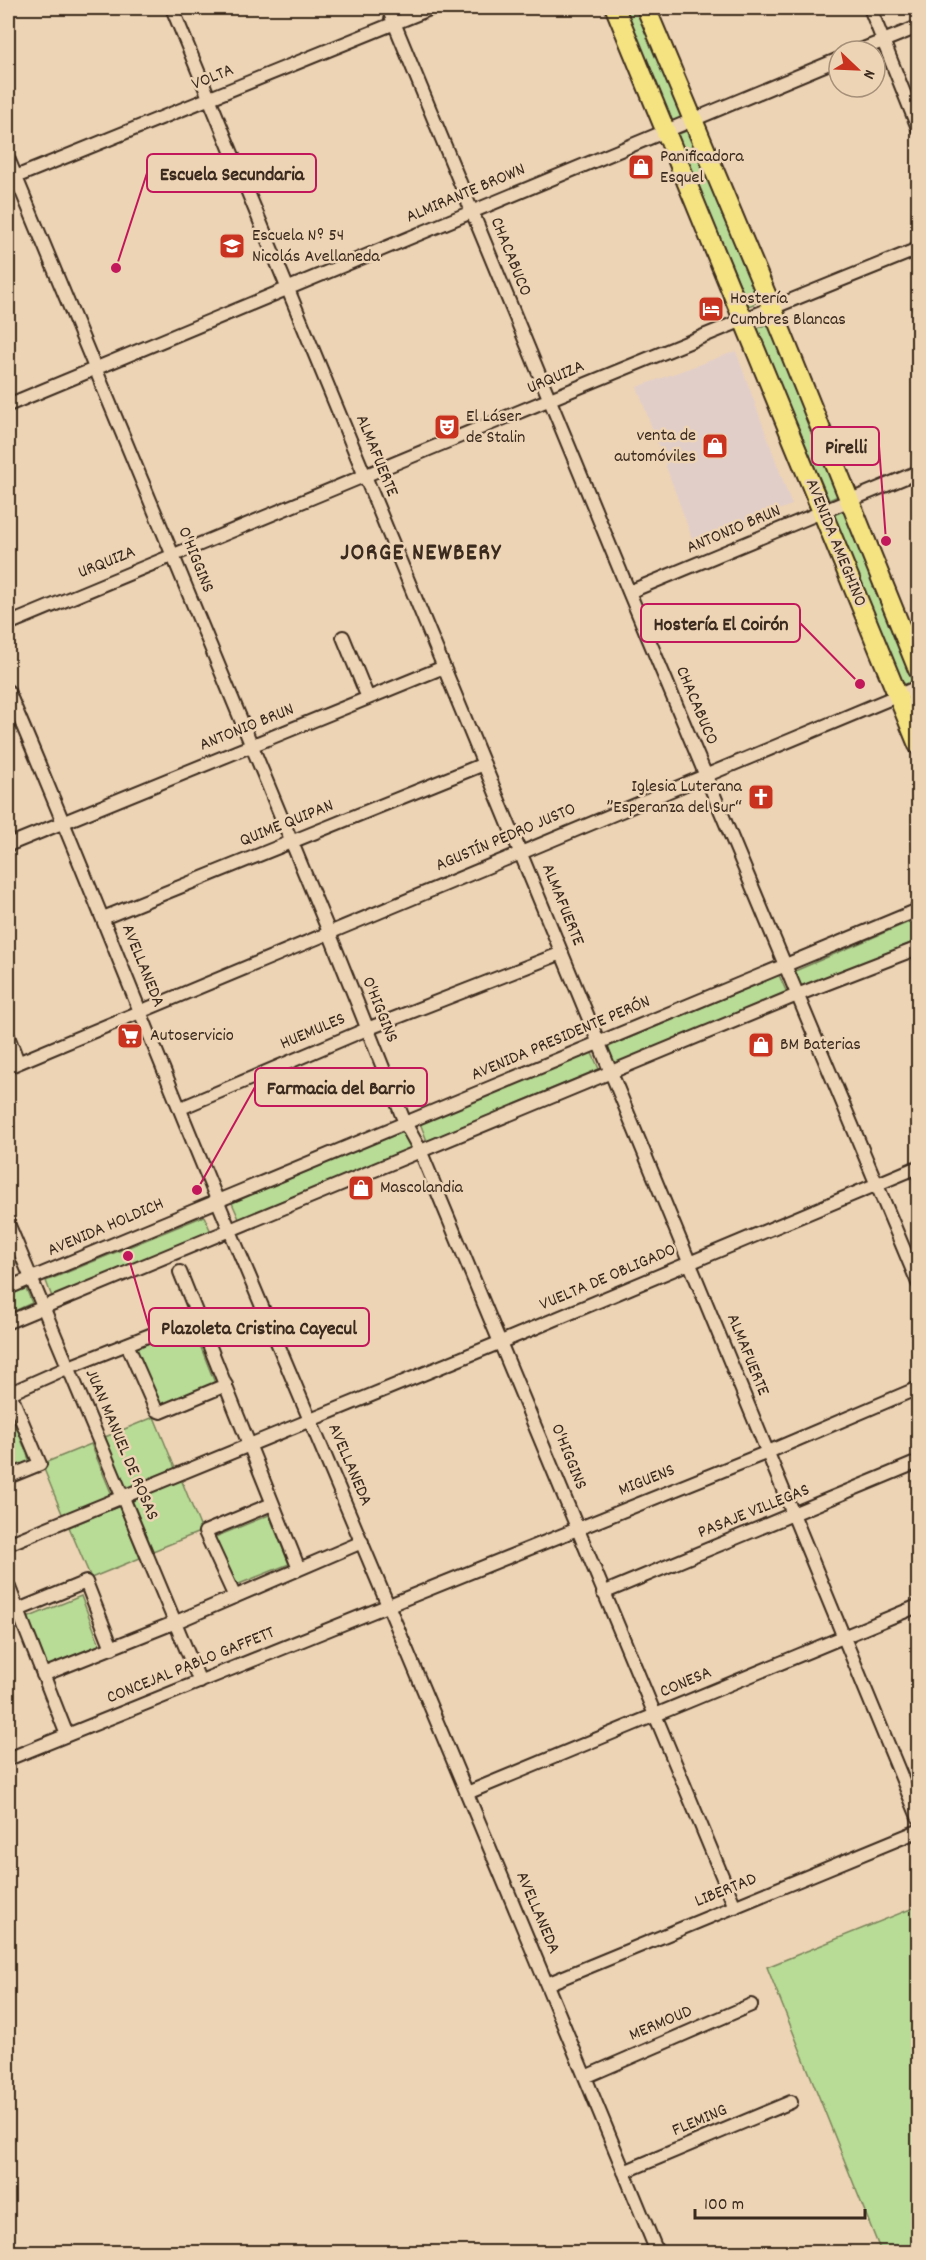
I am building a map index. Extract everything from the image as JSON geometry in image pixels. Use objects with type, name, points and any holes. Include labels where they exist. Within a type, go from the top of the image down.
[{"type":"highway","name":"AVENIDA AMEGHINO","points":[[615,8],[918,745]]},
{"type":"highway","name":"AVENIDA AMEGHINO","points":[[646,8],[772,308],[918,670]]},
{"type":"street","name":"ALMAFUERTE","points":[[172,8],[918,1817]]},
{"type":"street","name":"CHACABUCO","points":[[388,8],[918,1283]]},
{"type":"street","name":"VOLTA","points":[[11,178],[432,8]]},
{"type":"street","points":[[870,8],[882,39]]},
{"type":"street","points":[[887,39],[918,27]]},
{"type":"street","points":[[887,51],[918,128]]},
{"type":"street","name":"ALMIRANTE BROWN","points":[[8,405],[827,64]]},
{"type":"street","name":"O'HIGGINS","points":[[8,158],[11,178],[173,555],[329,932],[405,1123],[420,1150],[501,1342],[603,1593],[735,1907]]},
{"type":"street","name":"URQUIZA","points":[[8,624],[744,318],[918,249]]},
{"type":"street","name":"ANTONIO BRUN","points":[[629,592],[918,472]]},
{"type":"street","points":[[343,637],[368,698]]},
{"type":"street","name":"ANTONIO BRUN","points":[[8,845],[444,668]]},
{"type":"street","name":"AGUSTÍN PEDRO JUSTO","points":[[13,1065],[918,687]]},
{"type":"street","name":"AVELLANEDA","points":[[8,691],[64,821],[230,1230],[547,1984],[657,2253]]},
{"type":"street","name":"QUIME QUIPAN","points":[[103,918],[484,764]]},
{"type":"street","name":"AVENIDA PRESIDENTE PERÓN","points":[[218,1200],[918,910]]},
{"type":"street","points":[[8,1322],[797,995],[918,948]]},
{"type":"street","name":"HUEMULES","points":[[181,1108],[367,1029],[562,953]]},
{"type":"street","points":[[8,1036],[13,1065]]},
{"type":"street","name":"VUELTA DE OBLIGADO","points":[[8,1544],[501,1342],[918,1167]]},
{"type":"street","name":"AVENIDA HOLDICH","points":[[8,1288],[218,1200]]},
{"type":"street","name":"JUAN MANUEL DE ROSAS","points":[[8,1223],[201,1682]]},
{"type":"street","points":[[180,1272],[299,1569]]},
{"type":"street","points":[[8,1478],[40,1464],[9,1394],[69,1367],[198,1316]]},
{"type":"street","points":[[127,1344],[156,1410],[161,1412],[226,1385]]},
{"type":"street","name":"MIGUENS","points":[[389,1607],[918,1388]]},
{"type":"street","name":"PASAJE VILLEGAS","points":[[603,1593],[794,1516],[918,1462]]},
{"type":"street","points":[[235,1597],[206,1532],[272,1504]]},
{"type":"street","points":[[43,1675],[176,1622],[362,1542]]},
{"type":"street","points":[[18,1610],[86,1582],[112,1648]]},
{"type":"street","points":[[8,1585],[67,1735]]},
{"type":"street","name":"CONESA","points":[[467,1793],[918,1606]]},
{"type":"street","name":"CONCEJAL PABLO GAFFETT","points":[[8,1760],[389,1607]]},
{"type":"street","name":"LIBERTAD","points":[[547,1984],[918,1831]]},
{"type":"street","name":"MERMOUD","points":[[585,2076],[751,2005]]},
{"type":"street","name":"FLEMING","points":[[624,2172],[791,2102]]},
{"type":"shaded area","name":"venta de automóviles","points":[[736,351],[792,505],[693,541],[637,387]]},
{"type":"green space","points":[[623,8],[638,8],[685,117],[672,123]]},
{"type":"green space","points":[[689,130],[762,300],[749,306],[676,135]]},
{"type":"green space","points":[[769,323],[842,494],[829,500],[756,329]]},
{"type":"green space","points":[[843,510],[916,681],[903,686],[830,516]]},
{"type":"green space","points":[[918,695],[918,729],[906,700]]},
{"type":"green space","points":[[918,918],[918,940],[802,989],[795,971]]},
{"type":"green space","points":[[779,975],[787,993],[615,1065],[608,1047]]},
{"type":"green space","points":[[591,1051],[599,1069],[427,1141],[420,1123]]},
{"type":"green space","points":[[404,1130],[411,1148],[240,1221],[232,1203]]},
{"type":"green space","points":[[204,1216],[211,1232],[52,1297],[46,1281]]},
{"type":"green space","points":[[25,1286],[32,1303],[8,1314],[8,1293]]},
{"type":"green space","points":[[192,1325],[215,1383],[158,1407],[134,1349]]},
{"type":"green space","points":[[8,1406],[30,1462],[8,1471]]},
{"type":"green space","points":[[154,1417],[175,1468],[126,1489],[105,1437]]},
{"type":"green space","points":[[91,1444],[112,1495],[63,1516],[42,1464]]},
{"type":"green space","points":[[181,1479],[202,1531],[153,1551],[132,1500]]},
{"type":"green space","points":[[119,1506],[140,1558],[91,1578],[69,1527]]},
{"type":"green space","points":[[269,1515],[289,1564],[234,1586],[215,1537]]},
{"type":"green space","points":[[81,1596],[100,1645],[46,1667],[27,1618]]},
{"type":"green space","points":[[918,1906],[918,2252],[881,2252],[767,1967]]},
{"type":"place","name":"Panificadora Esquel","points":[[641,167]]},
{"type":"place","name":"Escuela Nº 54 Nicolás Avellaneda","points":[[232,246]]},
{"type":"place","name":"Escuela Secundaria","points":[[116,268]]},
{"type":"place","name":"Hostería Cumbres Blancas","points":[[711,309]]},
{"type":"place","name":"El Láser de Stalin","points":[[447,427]]},
{"type":"place","name":"venta de automóviles","points":[[715,446]]},
{"type":"place","name":"Pirelli","points":[[886,541]]},
{"type":"place","name":"Hostería El Coirón","points":[[860,684]]},
{"type":"place","name":"Iglesia Luterana ”Esperanza del Sur“","points":[[761,797]]},
{"type":"place","name":"Autoservicio","points":[[130,1036]]},
{"type":"place","name":"BM Baterias","points":[[761,1045]]},
{"type":"place","name":"Mascolandia","points":[[361,1188]]},
{"type":"place","name":"Farmacia del Barrio","points":[[197,1190]]},
{"type":"place","name":"Plazoleta Cristina Cayecul","points":[[128,1256]]},
{"type":"district","name":"JORGE NEWBERY","points":[[421,554]]}]
